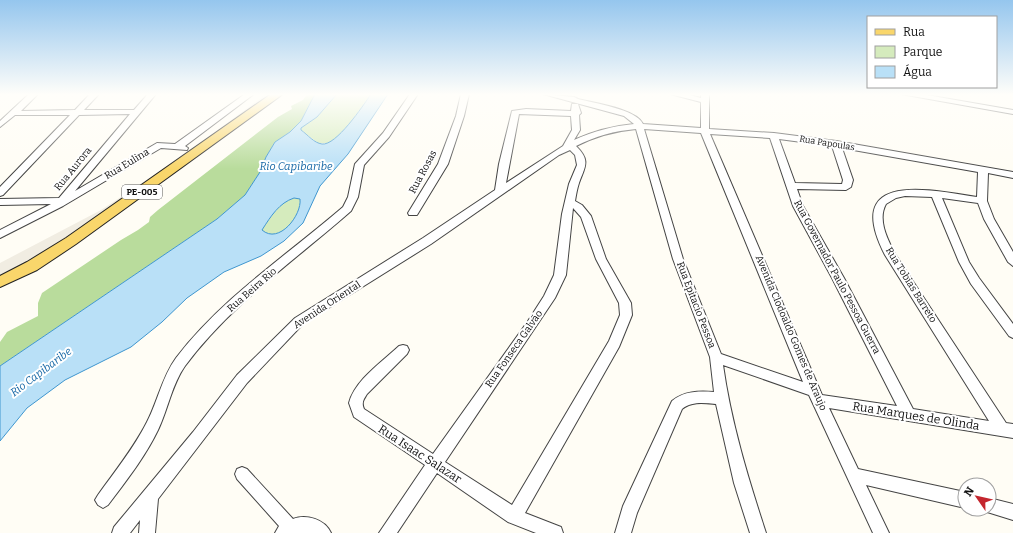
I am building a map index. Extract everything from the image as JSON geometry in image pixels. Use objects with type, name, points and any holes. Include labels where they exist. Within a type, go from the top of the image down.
[{"type":"main road","name":"PE-005","points":[[0,282],[32,266],[71,241],[243,119]]},
{"type":"street","points":[[0,193],[71,119]]},
{"type":"street","name":"Rua Aurora","points":[[60,202],[131,119]]},
{"type":"street","name":"Rua Eulina","points":[[0,234],[60,202],[160,145],[181,147],[218,119]]},
{"type":"street","name":"Rua Beira Rio","points":[[103,500],[128,466],[152,427],[174,373],[183,358],[197,341],[251,290],[347,209],[353,197],[360,164],[386,134],[397,119]]},
{"type":"street","name":"Rua Rosas","points":[[413,213],[442,164],[459,119]]},
{"type":"street","points":[[500,191],[514,119]]},
{"type":"street","name":"Avenida Oriental","points":[[120,533],[150,498],[242,379],[260,358],[290,330],[318,308],[400,259],[568,146],[576,130],[577,119]]},
{"type":"street","points":[[636,119],[639,126]]},
{"type":"street","points":[[705,119],[705,132]]},
{"type":"street","name":"Rua Papoulas","points":[[568,146],[592,135],[615,128],[639,126],[774,136],[836,144],[1013,175]]},
{"type":"street","name":"Rua Epitacio Pessoa","points":[[639,126],[678,259],[716,357],[721,399],[742,483],[758,533]]},
{"type":"street","points":[[576,130],[592,135]]},
{"type":"street","name":"Avenida Clodoaldo Gomes de Araujo","points":[[705,132],[816,395],[881,533]]},
{"type":"street","name":"Rua Governador Paulo Pessoa Guerra","points":[[774,136],[791,186],[806,221],[838,278],[909,415]]},
{"type":"street","points":[[791,186],[846,187],[848,180],[836,144]]},
{"type":"street","name":"Rua Fonseca Galvão","points":[[387,533],[436,464],[496,373],[532,324],[556,286],[560,275],[574,184],[582,165],[579,154],[568,146]]},
{"type":"street","points":[[983,170],[982,201],[989,219],[1013,262]]},
{"type":"street","name":"Rua Tobias Barreto","points":[[982,201],[936,195],[899,194],[886,198],[880,206],[877,214],[879,228],[893,259],[1008,430]]},
{"type":"street","points":[[936,195],[964,262],[975,281],[1013,332]]},
{"type":"street","points":[[0,202],[60,202]]},
{"type":"street","points":[[514,516],[615,342],[626,315],[625,302],[601,259],[586,216],[579,208],[570,203]]},
{"type":"street","name":"Rua Isaac Salazar","points":[[403,350],[361,391],[356,400],[356,407],[359,413],[514,516],[555,533]]},
{"type":"street","name":"Rua Marques de Olinda","points":[[716,357],[816,395],[909,415],[1008,430]]},
{"type":"street","points":[[623,533],[629,512],[677,404],[682,399],[690,397],[721,399]]},
{"type":"street","points":[[242,474],[287,530],[301,524],[308,524],[323,533]]},
{"type":"street","points":[[853,475],[957,498]]},
{"type":"street","points":[[147,533],[150,498]]},
{"type":"street","points":[[997,508],[1013,512]]},
{"type":"green space","points":[[276,119],[302,119],[290,132],[275,142],[266,157],[260,172],[245,195],[217,219],[0,366],[0,342],[7,332],[38,316],[38,303],[42,293],[138,230],[149,222],[150,217]]},
{"type":"green space","points":[[314,119],[353,119],[330,143],[318,143],[301,130],[301,128]]},
{"type":"green space","points":[[294,198],[300,199],[299,206],[297,213],[288,226],[275,234],[269,234],[262,230],[279,207]]},
{"type":"shaded area","points":[[233,119],[239,119],[46,253],[0,276],[0,263],[101,210],[191,150]]},
{"type":"water","name":"Rio Capibaribe","points":[[302,119],[314,119],[301,128],[301,130],[316,142],[322,144],[328,143],[334,139],[353,119],[371,119],[348,154],[320,186],[303,223],[284,241],[261,256],[224,272],[187,298],[162,322],[131,347],[65,380],[27,408],[0,441],[0,366],[217,219],[245,195],[260,172],[266,157],[275,142],[290,132]],"holes":[[[294,198],[300,199],[300,206],[293,220],[282,231],[275,234],[269,234],[262,230],[272,215],[284,203]]]}]
